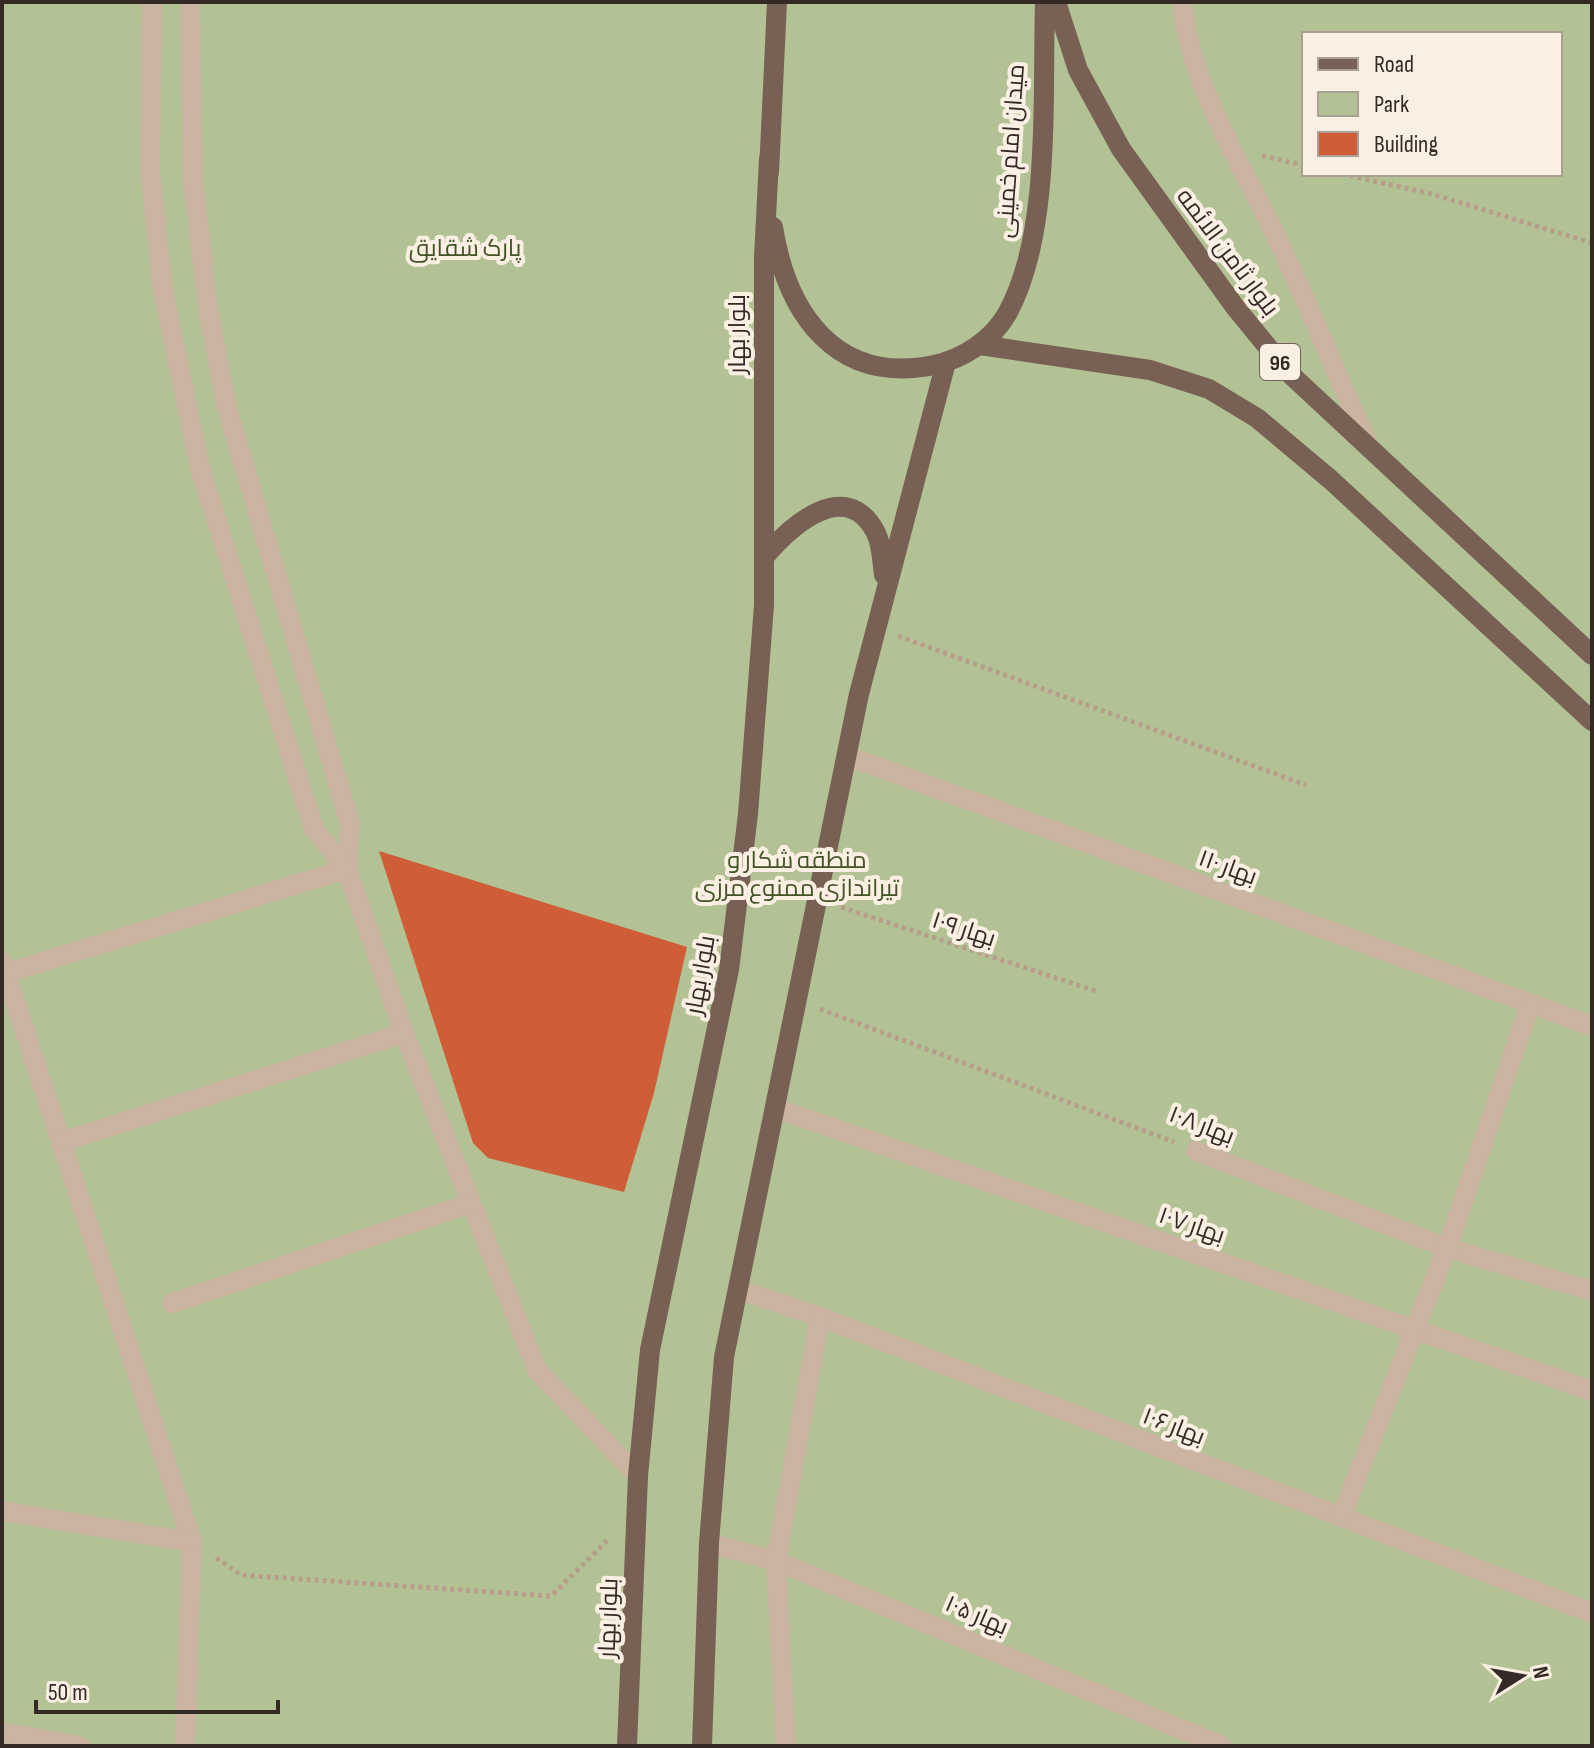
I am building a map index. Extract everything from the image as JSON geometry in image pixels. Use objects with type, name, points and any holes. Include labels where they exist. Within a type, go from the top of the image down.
[{"type":"main road","name":"میدان امام خمینی","points":[[777,2],[769,159],[770,212],[776,250],[805,319],[832,347],[867,365],[906,370],[946,362],[980,345],[1006,316],[1034,231],[1045,2]]},
{"type":"main road","name":"بلوار ثامن الائمه","points":[[1056,2],[1085,84],[1121,149],[1183,239],[1289,373],[1592,655]]},
{"type":"main road","name":"بلوار بهار","points":[[627,1746],[638,1476],[650,1350],[729,970],[755,733],[766,555],[763,348],[769,159]]},
{"type":"main road","name":"96","points":[[980,345],[1150,370],[1209,389],[1257,418],[1331,480],[1592,721]]},
{"type":"main road","points":[[702,1746],[709,1543],[724,1357],[875,627],[946,362]]},
{"type":"main road","points":[[766,555],[796,523],[814,512],[844,508],[858,513],[875,530],[885,587]]},
{"type":"street","points":[[152,2],[150,170],[163,290],[200,468],[314,829],[347,869],[404,1033],[537,1370],[638,1476]]},
{"type":"street","points":[[190,2],[193,180],[208,308],[227,408],[350,824],[347,869]]},
{"type":"street","points":[[1182,2],[1184,23],[1200,72],[1237,167],[1287,258],[1372,453]]},
{"type":"street","name":"بهار ۱۱۰","points":[[847,756],[1592,1026]]},
{"type":"street","points":[[185,1746],[192,1542],[3,969],[347,869]]},
{"type":"street","points":[[1341,1517],[1447,1248],[1530,1004]]},
{"type":"street","points":[[61,1142],[404,1033]]},
{"type":"street","name":"بهار ۱۰۷","points":[[775,1108],[1592,1391]]},
{"type":"street","name":"بهار ۱۰۸","points":[[1196,1151],[1447,1248],[1592,1291]]},
{"type":"street","points":[[172,1303],[471,1203]]},
{"type":"street","name":"بهار ۱۰۶","points":[[737,1289],[820,1317],[1592,1613]]},
{"type":"street","points":[[786,1746],[776,1561],[820,1317]]},
{"type":"street","points":[[2,1511],[192,1542]]},
{"type":"street","name":"بهار ۱۰۵","points":[[709,1543],[776,1561],[1222,1746]]},
{"type":"street","points":[[2,1732],[80,1746]]},
{"type":"path","points":[[1351,176],[1432,194],[1592,243]]},
{"type":"path","points":[[875,627],[1306,785]]},
{"type":"path","name":"بهار ۱۰۹","points":[[818,899],[1099,992]]},
{"type":"path","name":"بهار ۱۰۸","points":[[797,1001],[1196,1151]]},
{"type":"path","points":[[192,1542],[241,1575],[551,1596],[637,1512]]},
{"type":"green space","name":"منطقه شکار و تیراندازی ممنوع مرزی","points":[[2,2],[1592,2],[1592,1746],[2,1746]]},
{"type":"building","points":[[379,851],[687,947],[654,1093],[624,1192],[488,1158],[473,1143]]},
{"type":"park label","name":"پارک شقایق","points":[[465,248]]}]
